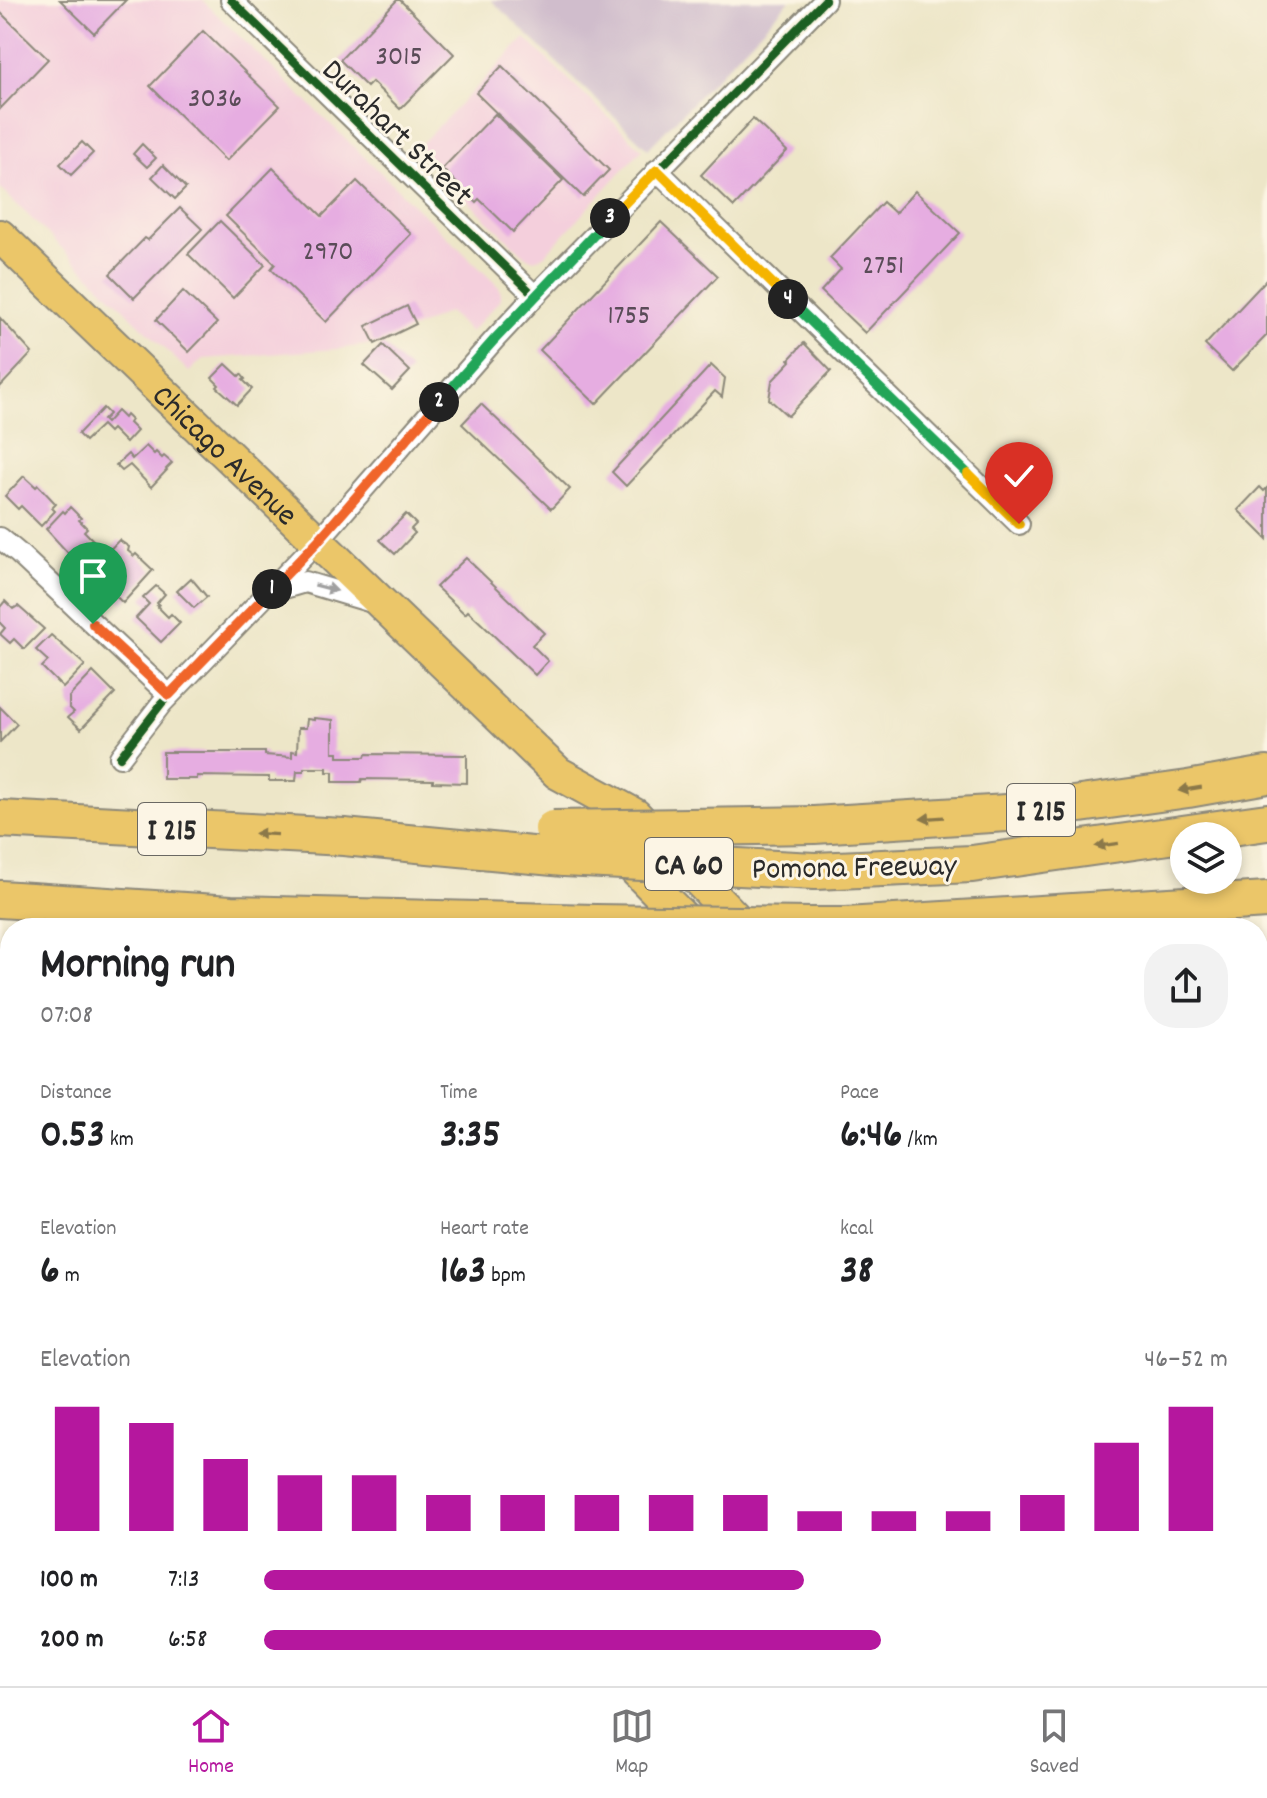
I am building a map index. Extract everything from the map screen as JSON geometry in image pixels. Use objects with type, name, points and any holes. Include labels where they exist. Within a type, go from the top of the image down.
[{"type":"highway","name":"I 215","points":[[558,843],[1023,812],[1267,775]]},
{"type":"highway","name":"I 215","points":[[0,819],[344,837]]},
{"type":"highway","name":"Pomona Freeway","points":[[344,837],[558,843],[815,871],[972,864],[1267,822]]},
{"type":"highway","points":[[1069,912],[1267,874]]},
{"type":"highway","points":[[0,899],[231,914],[410,918]]},
{"type":"highway","points":[[959,918],[1267,900]]},
{"type":"highway","points":[[336,916],[346,918]]},
{"type":"main road","name":"Chicago Avenue","points":[[0,236],[558,773],[635,815],[735,918]]},
{"type":"main road","name":"Chicago Avenue","points":[[558,773],[585,819],[683,918]]},
{"type":"street","name":"Durahart Street","points":[[231,0],[535,296]]},
{"type":"street","points":[[120,757],[169,695],[317,542],[494,340],[825,0]]},
{"type":"street","points":[[657,170],[1019,524]]},
{"type":"street","points":[[0,538],[169,695]]},
{"type":"street","points":[[268,593],[305,582],[384,607]]},
{"type":"shaded area","points":[[0,0],[202,0],[499,287],[500,300],[470,332],[448,312],[383,343],[203,359],[189,372],[0,188]]},
{"type":"shaded area","points":[[491,0],[790,0],[648,149]]},
{"type":"shaded area","points":[[525,38],[642,149],[545,255],[534,260],[525,256],[415,150]]},
{"type":"building","points":[[60,0],[126,0],[94,33]]},
{"type":"building","points":[[397,0],[454,54],[400,109],[372,82],[367,87],[340,60]]},
{"type":"building","points":[[0,12],[48,59],[0,109]]},
{"type":"building","points":[[203,31],[280,106],[226,161],[150,86]]},
{"type":"building","points":[[502,66],[609,170],[583,197],[476,93]]},
{"type":"building","points":[[495,114],[563,180],[513,232],[442,169]]},
{"type":"building","points":[[753,119],[787,151],[734,207],[701,175]]},
{"type":"building","points":[[82,142],[93,153],[71,175],[60,164]]},
{"type":"building","points":[[142,144],[156,158],[147,167],[133,154]]},
{"type":"building","points":[[163,165],[186,188],[175,199],[152,177]]},
{"type":"building","points":[[273,168],[322,216],[357,181],[411,234],[326,322],[271,269],[275,264],[226,216]]},
{"type":"building","points":[[915,191],[960,233],[865,333],[821,291],[841,269],[830,258],[883,202],[895,213]]},
{"type":"building","points":[[180,208],[202,229],[134,298],[110,274]]},
{"type":"building","points":[[220,221],[265,265],[233,298],[188,254]]},
{"type":"building","points":[[661,222],[718,276],[596,404],[540,350]]},
{"type":"building","points":[[1267,279],[1267,335],[1232,371],[1205,345]]},
{"type":"building","points":[[183,291],[217,323],[189,352],[156,320]]},
{"type":"building","points":[[407,306],[416,324],[375,344],[366,326]]},
{"type":"building","points":[[0,318],[32,353],[0,387]]},
{"type":"building","points":[[804,343],[831,371],[788,416],[769,399],[772,381]]},
{"type":"building","points":[[383,345],[410,371],[392,390],[364,365]]},
{"type":"building","points":[[226,364],[239,376],[241,374],[252,389],[237,405],[217,387],[219,385],[212,378]]},
{"type":"building","points":[[711,365],[725,378],[722,397],[715,391],[626,486],[612,472]]},
{"type":"building","points":[[481,404],[570,489],[551,509],[462,424]]},
{"type":"building","points":[[103,408],[109,414],[103,420],[106,423],[117,411],[131,420],[129,423],[137,431],[126,443],[112,429],[109,432],[102,425],[85,441],[78,434]]},
{"type":"building","points":[[146,446],[172,463],[151,487],[130,465],[122,471],[116,465],[128,454],[132,459]]},
{"type":"building","points":[[24,476],[36,487],[38,485],[56,504],[52,508],[55,511],[41,526],[21,506],[18,509],[5,496]]},
{"type":"building","points":[[1260,487],[1264,491],[1267,488],[1267,539],[1238,510]]},
{"type":"building","points":[[70,507],[81,518],[79,520],[87,528],[84,531],[96,547],[79,565],[46,529]]},
{"type":"building","points":[[406,514],[416,524],[411,529],[415,533],[395,554],[380,540]]},
{"type":"building","points":[[119,540],[153,570],[123,603],[105,586],[116,574],[113,571],[108,576],[96,564]]},
{"type":"building","points":[[466,558],[544,633],[532,645],[548,661],[535,675],[468,611],[465,614],[436,587]]},
{"type":"building","points":[[191,578],[207,597],[194,608],[177,591]]},
{"type":"building","points":[[156,586],[165,594],[157,606],[180,623],[161,642],[136,618],[149,604],[143,598]]},
{"type":"building","points":[[5,601],[13,609],[18,606],[44,629],[24,649],[14,639],[10,643],[0,634],[5,628],[0,623],[0,607]]},
{"type":"building","points":[[51,635],[85,665],[63,688],[42,667],[48,661],[36,650]]},
{"type":"building","points":[[93,672],[115,694],[81,729],[68,717],[74,712],[69,707],[69,697]]},
{"type":"building","points":[[0,707],[17,724],[0,742]]},
{"type":"building","points":[[307,719],[333,720],[333,752],[338,752],[338,757],[365,757],[366,754],[467,755],[467,783],[362,779],[361,782],[333,782],[333,772],[327,772],[327,768],[304,768],[304,771],[297,771],[296,781],[269,781],[269,777],[163,779],[163,752],[265,752],[265,755],[292,757],[292,751],[297,752],[298,728],[306,728]]},
{"type":"cycle path","points":[[231,0],[535,296]]},
{"type":"cycle path","points":[[120,757],[162,703],[317,542],[494,340],[825,0]]},
{"type":"cycle path","points":[[657,170],[1019,524]]},
{"type":"route","points":[[93,624],[169,695],[317,542],[494,340],[657,170],[1019,524]]}]
